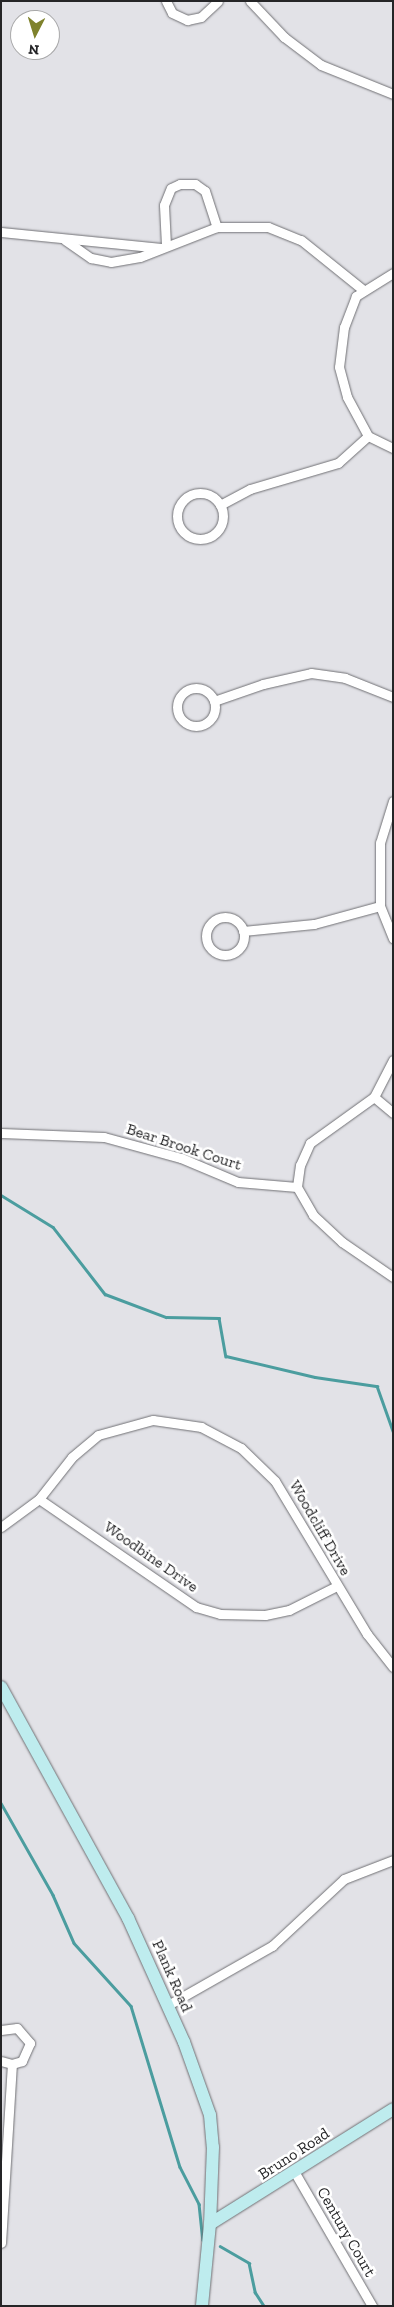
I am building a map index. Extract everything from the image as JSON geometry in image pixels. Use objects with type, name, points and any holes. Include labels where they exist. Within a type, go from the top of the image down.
[{"type":"street","points":[[166,1],[172,13],[187,20],[202,17],[218,1]]},
{"type":"street","points":[[250,1],[284,37],[321,65],[393,94]]},
{"type":"street","points":[[164,246],[164,204],[172,188],[180,184],[195,184],[206,191],[217,227]]},
{"type":"street","points":[[65,240],[99,261],[128,260],[217,227],[254,225],[292,235],[362,289]]},
{"type":"street","points":[[1,232],[65,240],[126,241],[164,246]]},
{"type":"street","points":[[393,273],[362,289],[344,327],[339,367],[347,397],[368,436],[393,448]]},
{"type":"street","points":[[220,505],[250,488],[338,464],[368,436]]},
{"type":"street","points":[[208,495],[220,505],[222,522],[207,538],[190,537],[178,524],[178,509],[188,496],[208,495]]},
{"type":"street","points":[[214,701],[263,684],[311,673],[345,678],[393,697]]},
{"type":"street","points":[[194,688],[204,690],[214,701],[214,712],[203,724],[187,723],[177,710],[181,695],[194,688]]},
{"type":"street","points":[[393,801],[380,843],[380,906],[393,938]]},
{"type":"street","points":[[243,931],[314,924],[380,906]]},
{"type":"street","points":[[224,917],[234,919],[243,931],[240,947],[226,954],[211,948],[206,939],[210,924],[224,917]]},
{"type":"street","points":[[393,1060],[374,1097],[310,1143],[300,1164],[297,1187],[313,1215],[342,1242],[393,1277]]},
{"type":"street","points":[[374,1097],[393,1113]]},
{"type":"street","name":"Bear Brook Court","points":[[1,1133],[111,1139],[181,1158],[238,1182],[297,1187]]},
{"type":"street","name":"Woodcliff Drive","points":[[1,1527],[39,1499],[85,1444],[113,1428],[153,1420],[201,1427],[241,1448],[276,1481],[337,1586],[393,1667]]},
{"type":"street","name":"Woodbine Drive","points":[[39,1499],[196,1607],[220,1614],[265,1615],[289,1610],[337,1586]]},
{"type":"street","name":"Plank Road","points":[[1,1687],[128,1918],[168,2005],[210,2115],[214,2148],[210,2224],[202,2306]]},
{"type":"street","points":[[168,2005],[272,1946],[344,1879],[393,1860]]},
{"type":"street","points":[[1,2030],[17,2028],[28,2038],[28,2053],[12,2064],[1,2061]]},
{"type":"street","points":[[1,2243],[12,2064]]},
{"type":"street","name":"Bruno Road","points":[[210,2224],[295,2173],[393,2109]]},
{"type":"street","name":"Century Court","points":[[295,2173],[372,2306]]},
{"type":"waterway","points":[[1,1195],[53,1227],[105,1294],[166,1317],[219,1318],[226,1356],[315,1377],[377,1386],[393,1431]]},
{"type":"waterway","points":[[1,1803],[53,1895],[74,1943],[131,2006],[180,2167],[199,2204],[203,2240]]},
{"type":"waterway","points":[[220,2246],[249,2263],[255,2292],[264,2306]]}]
